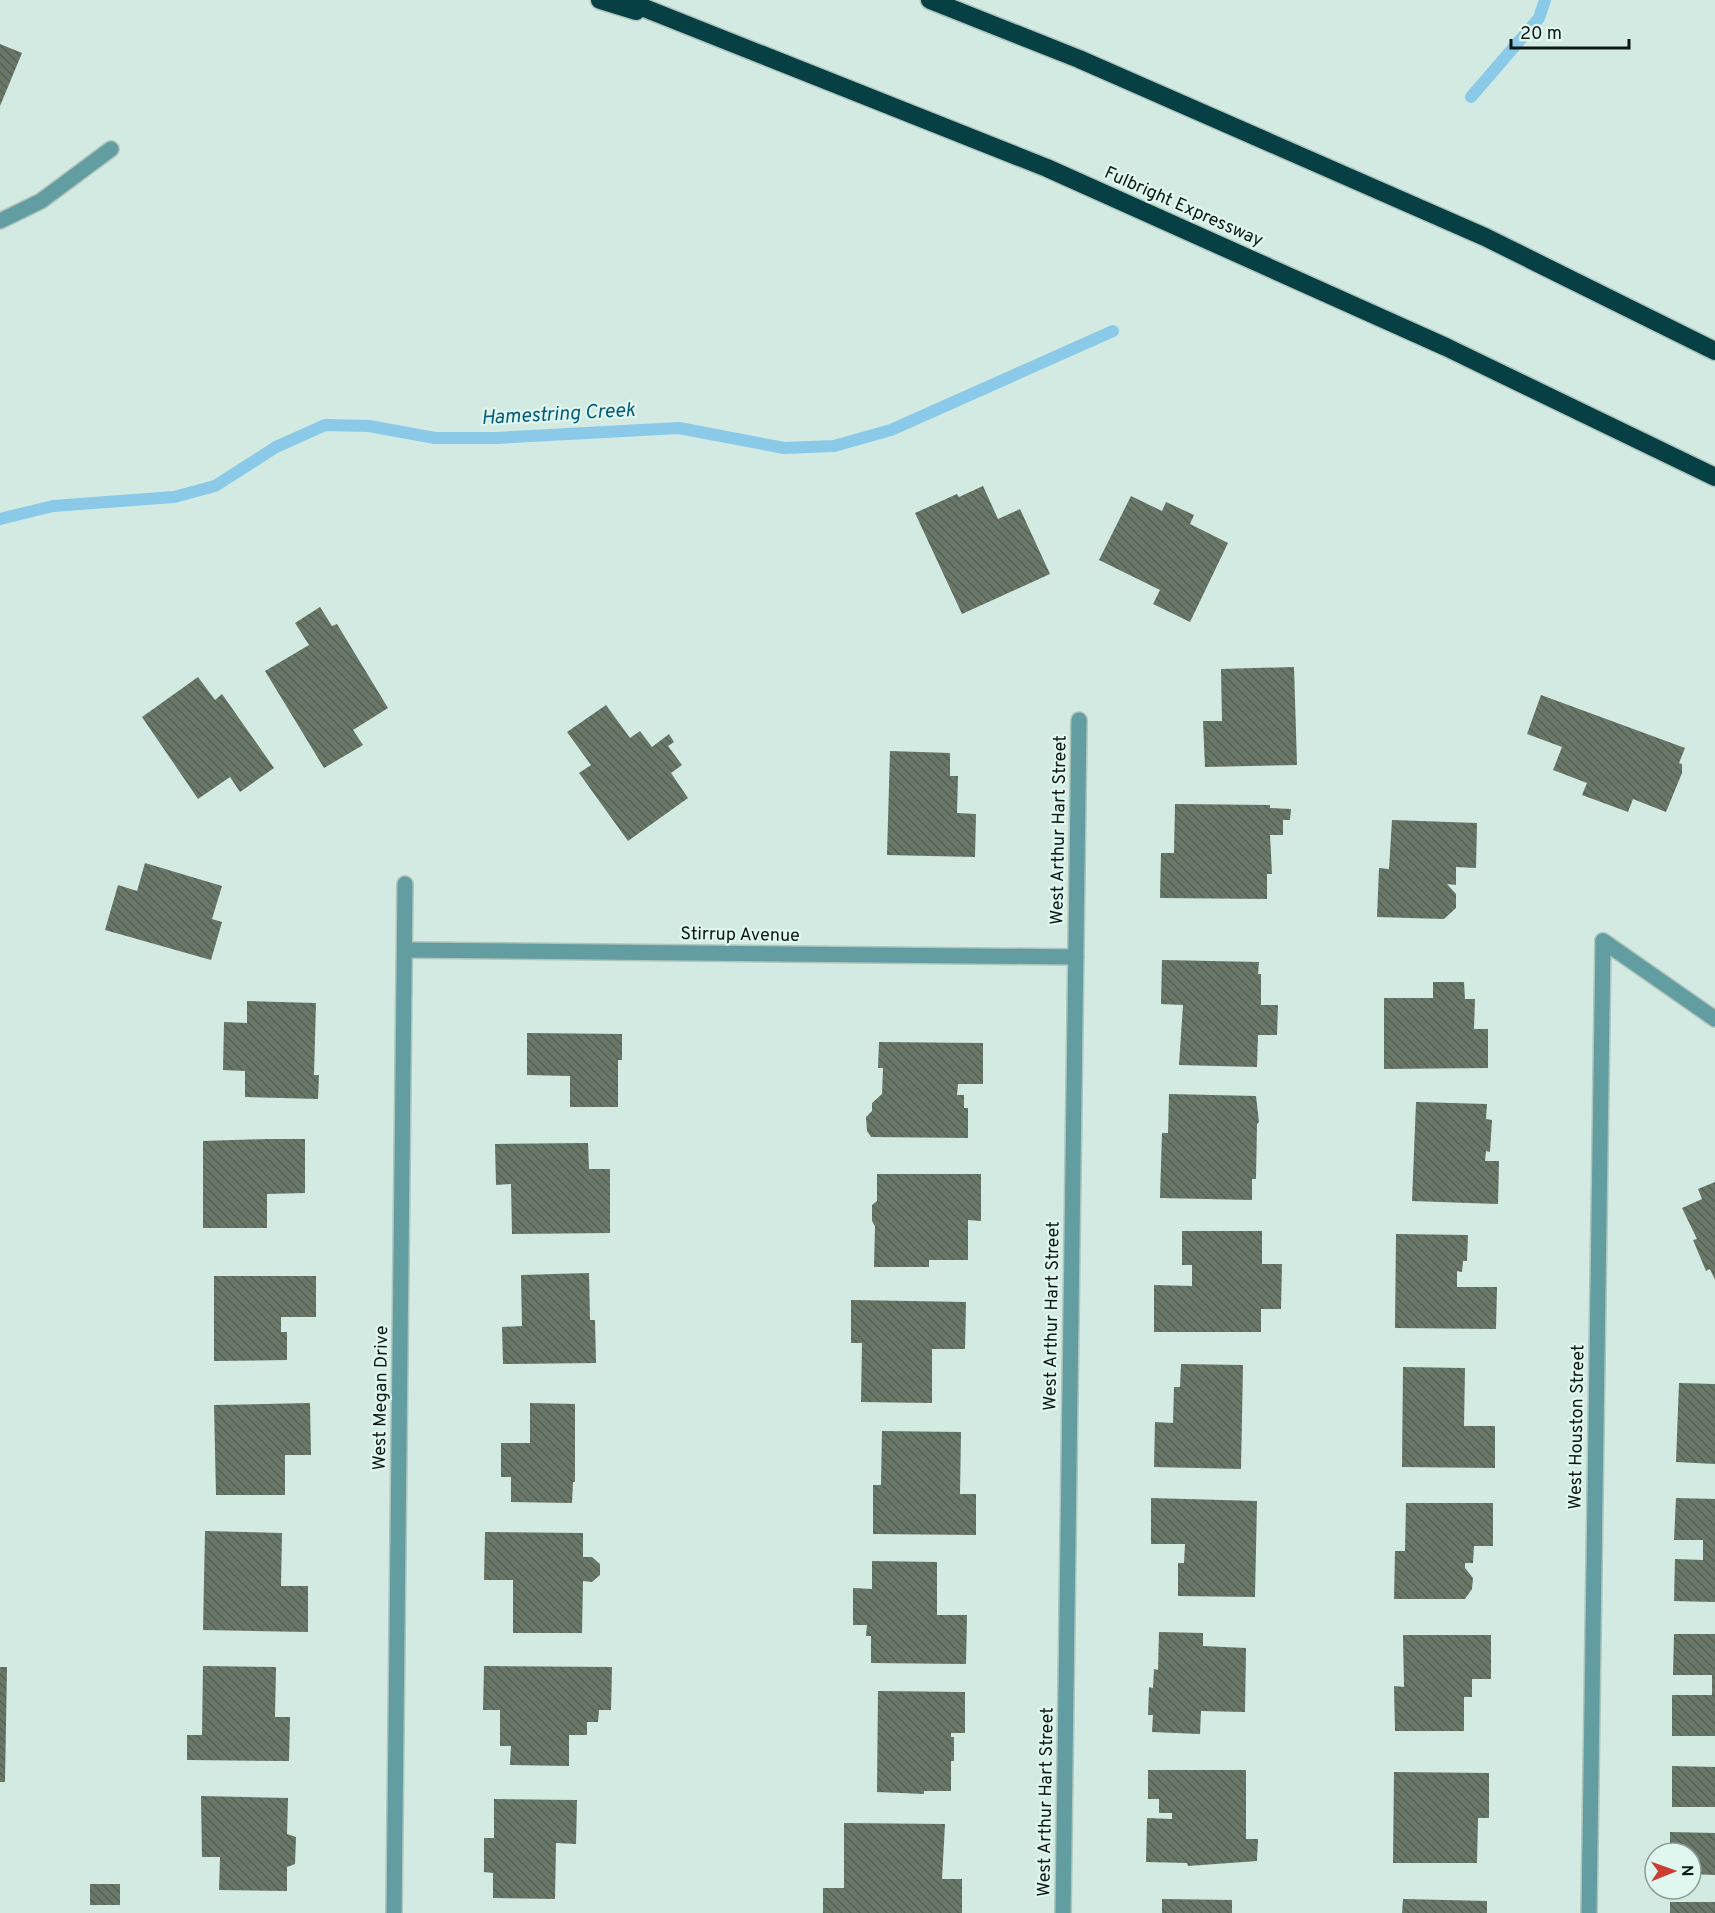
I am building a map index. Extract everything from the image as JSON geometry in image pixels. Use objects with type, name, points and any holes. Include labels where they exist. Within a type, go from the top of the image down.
[{"type":"highway","points":[[600,0],[715,36]]},
{"type":"highway","name":"Fulbright Expressway","points":[[624,0],[1047,168],[1446,347],[1715,477]]},
{"type":"highway","points":[[930,0],[1079,59],[1485,237],[1715,351]]},
{"type":"street","points":[[0,221],[41,201],[111,149]]},
{"type":"street","name":"West Arthur Hart Street","points":[[1063,1913],[1079,720]]},
{"type":"street","name":"West Megan Drive","points":[[394,1913],[405,884]]},
{"type":"street","name":"West Houston Street","points":[[1589,1913],[1603,941],[1715,1019]]},
{"type":"street","name":"Stirrup Avenue","points":[[405,950],[1076,957]]},
{"type":"building","points":[[0,44],[22,53],[0,106]]},
{"type":"building","points":[[983,486],[998,519],[1020,509],[1050,574],[962,614],[915,513],[957,494],[959,497]]},
{"type":"building","points":[[1131,496],[1162,511],[1166,502],[1194,515],[1190,524],[1228,543],[1190,622],[1153,604],[1160,590],[1099,560]]},
{"type":"building","points":[[320,607],[332,626],[337,624],[388,708],[353,730],[363,745],[324,768],[265,671],[309,645],[295,623]]},
{"type":"building","points":[[1294,667],[1297,765],[1205,767],[1203,721],[1222,721],[1221,669]]},
{"type":"building","points":[[198,677],[215,700],[222,694],[274,768],[240,792],[230,777],[198,799],[142,717]]},
{"type":"building","points":[[1541,695],[1685,748],[1679,763],[1682,764],[1682,773],[1666,812],[1633,799],[1628,812],[1582,795],[1587,783],[1553,770],[1562,747],[1527,734]]},
{"type":"building","points":[[606,705],[630,738],[640,731],[652,747],[669,734],[674,742],[668,746],[682,765],[671,773],[688,798],[628,841],[579,773],[591,765],[567,732]]},
{"type":"building","points":[[890,751],[950,753],[950,776],[958,776],[957,813],[976,814],[975,857],[887,855]]},
{"type":"building","points":[[1175,804],[1270,805],[1270,808],[1291,809],[1290,820],[1283,820],[1283,835],[1270,835],[1272,874],[1267,874],[1267,899],[1160,898],[1161,853],[1174,853]]},
{"type":"building","points":[[1392,820],[1477,823],[1476,868],[1456,867],[1456,885],[1447,884],[1456,894],[1456,908],[1444,919],[1377,917],[1379,868],[1389,869]]},
{"type":"building","points":[[145,863],[222,886],[212,919],[222,922],[211,960],[105,930],[118,885],[137,891]]},
{"type":"building","points":[[1162,960],[1259,962],[1261,1005],[1278,1005],[1277,1035],[1258,1035],[1257,1067],[1179,1065],[1183,1005],[1161,1004]]},
{"type":"building","points":[[1433,982],[1464,982],[1465,999],[1475,999],[1474,1029],[1488,1029],[1488,1068],[1384,1069],[1384,998],[1433,998]]},
{"type":"building","points":[[247,1001],[316,1003],[314,1075],[319,1075],[318,1099],[245,1097],[245,1071],[223,1070],[224,1022],[247,1023]]},
{"type":"building","points":[[527,1033],[622,1034],[622,1060],[618,1060],[618,1107],[570,1107],[570,1076],[527,1075]]},
{"type":"building","points":[[879,1042],[983,1043],[983,1084],[958,1084],[957,1095],[964,1095],[964,1108],[968,1108],[968,1138],[871,1137],[867,1131],[866,1117],[872,1111],[872,1103],[882,1094],[883,1068],[878,1068]]},
{"type":"building","points":[[1169,1094],[1256,1096],[1259,1122],[1257,1124],[1256,1179],[1252,1179],[1252,1200],[1160,1198],[1162,1133],[1168,1133]]},
{"type":"building","points":[[1416,1102],[1487,1104],[1486,1119],[1492,1120],[1490,1152],[1486,1151],[1485,1161],[1499,1161],[1498,1204],[1412,1201]]},
{"type":"building","points":[[305,1139],[305,1193],[267,1194],[267,1228],[203,1228],[203,1141]]},
{"type":"building","points":[[588,1143],[589,1169],[610,1169],[610,1233],[512,1234],[511,1184],[496,1185],[495,1144]]},
{"type":"building","points":[[877,1174],[981,1174],[981,1221],[968,1220],[968,1260],[929,1260],[929,1267],[874,1267],[875,1226],[872,1221],[872,1205],[877,1201]]},
{"type":"building","points":[[1715,1182],[1715,1280],[1710,1269],[1706,1271],[1693,1240],[1697,1239],[1682,1208],[1702,1199],[1698,1189]]},
{"type":"building","points":[[1182,1231],[1262,1231],[1262,1264],[1282,1264],[1281,1309],[1261,1309],[1261,1332],[1154,1332],[1154,1285],[1192,1286],[1192,1265],[1182,1265]]},
{"type":"building","points":[[1396,1234],[1468,1235],[1467,1261],[1463,1261],[1462,1272],[1457,1271],[1457,1287],[1497,1287],[1496,1329],[1395,1328]]},
{"type":"building","points":[[589,1273],[590,1320],[595,1320],[596,1363],[503,1364],[502,1327],[522,1326],[521,1275]]},
{"type":"building","points":[[214,1276],[316,1276],[316,1317],[281,1317],[281,1332],[287,1332],[287,1360],[214,1361]]},
{"type":"building","points":[[851,1300],[966,1302],[965,1349],[932,1349],[932,1403],[861,1402],[862,1343],[851,1343]]},
{"type":"building","points":[[1181,1364],[1243,1365],[1241,1469],[1154,1467],[1155,1422],[1173,1423],[1174,1387],[1180,1387]]},
{"type":"building","points":[[1403,1367],[1465,1368],[1464,1426],[1495,1426],[1495,1468],[1402,1467]]},
{"type":"building","points":[[1679,1383],[1715,1384],[1715,1464],[1676,1462]]},
{"type":"building","points":[[310,1403],[311,1455],[285,1455],[285,1495],[216,1495],[214,1405]]},
{"type":"building","points":[[530,1403],[575,1404],[575,1482],[573,1482],[572,1503],[511,1502],[511,1477],[501,1477],[501,1443],[530,1443]]},
{"type":"building","points":[[882,1431],[961,1432],[960,1494],[976,1494],[976,1535],[873,1534],[873,1485],[881,1485]]},
{"type":"building","points":[[1151,1498],[1257,1501],[1255,1597],[1178,1596],[1178,1563],[1184,1563],[1185,1544],[1151,1544]]},
{"type":"building","points":[[1676,1498],[1715,1499],[1715,1602],[1674,1601],[1675,1559],[1703,1560],[1703,1540],[1674,1540]]},
{"type":"building","points":[[1406,1503],[1493,1503],[1493,1546],[1474,1546],[1473,1563],[1465,1563],[1465,1568],[1473,1578],[1472,1589],[1465,1599],[1394,1599],[1395,1551],[1405,1551]]},
{"type":"building","points":[[205,1531],[282,1533],[281,1586],[308,1586],[308,1632],[203,1630]]},
{"type":"building","points":[[485,1532],[583,1533],[583,1557],[592,1557],[600,1564],[600,1575],[592,1582],[583,1581],[582,1633],[513,1633],[513,1580],[484,1580]]},
{"type":"building","points":[[872,1561],[937,1562],[937,1615],[967,1615],[966,1664],[871,1663],[871,1636],[866,1636],[867,1625],[853,1625],[853,1588],[872,1589]]},
{"type":"building","points":[[1159,1632],[1203,1633],[1203,1646],[1246,1648],[1245,1712],[1201,1711],[1200,1734],[1152,1732],[1153,1715],[1148,1715],[1149,1687],[1153,1688],[1154,1669],[1158,1670]]},
{"type":"building","points":[[1674,1634],[1715,1634],[1715,1736],[1672,1736],[1672,1695],[1712,1695],[1712,1675],[1673,1675]]},
{"type":"building","points":[[1403,1635],[1491,1635],[1491,1679],[1472,1679],[1472,1697],[1464,1697],[1464,1731],[1395,1731],[1394,1686],[1404,1687]]},
{"type":"building","points":[[203,1666],[276,1667],[275,1717],[290,1717],[289,1761],[187,1760],[187,1735],[202,1735]]},
{"type":"building","points":[[484,1666],[612,1667],[611,1710],[599,1710],[598,1722],[587,1722],[587,1735],[569,1735],[569,1766],[510,1765],[511,1746],[500,1746],[500,1710],[483,1710]]},
{"type":"building","points":[[0,1667],[7,1667],[5,1782],[0,1782]]},
{"type":"building","points":[[878,1691],[965,1692],[965,1733],[951,1733],[951,1737],[954,1737],[954,1761],[951,1761],[951,1791],[924,1791],[924,1794],[877,1792]]},
{"type":"building","points":[[1672,1766],[1715,1767],[1715,1807],[1672,1807]]},
{"type":"building","points":[[1148,1770],[1246,1770],[1246,1839],[1258,1839],[1257,1861],[1188,1866],[1187,1863],[1146,1862],[1147,1818],[1172,1819],[1172,1813],[1159,1813],[1159,1799],[1148,1799]]},
{"type":"building","points":[[1394,1772],[1489,1773],[1489,1818],[1478,1818],[1477,1863],[1393,1863]]},
{"type":"building","points":[[201,1796],[288,1798],[287,1834],[296,1837],[295,1864],[287,1867],[287,1891],[219,1890],[220,1857],[202,1857]]},
{"type":"building","points":[[494,1799],[577,1800],[576,1844],[556,1843],[555,1899],[493,1898],[493,1873],[484,1872],[484,1838],[494,1838]]},
{"type":"building","points":[[844,1823],[945,1824],[942,1879],[962,1879],[962,1913],[823,1913],[823,1888],[844,1888]]},
{"type":"building","points":[[1670,1832],[1715,1833],[1715,1875],[1703,1874],[1703,1841],[1670,1841]]},
{"type":"building","points":[[90,1884],[120,1884],[120,1905],[90,1905]]},
{"type":"building","points":[[1162,1899],[1232,1900],[1232,1913],[1162,1913]]},
{"type":"building","points":[[1403,1899],[1487,1901],[1487,1913],[1402,1913]]},
{"type":"building","points":[[1670,1902],[1715,1902],[1715,1913],[1670,1913]]},
{"type":"waterway","name":"Hamestring Creek","points":[[1471,97],[1539,18],[1545,0]]},
{"type":"waterway","name":"Hamestring Creek","points":[[0,519],[53,506],[174,497],[215,486],[276,447],[325,425],[369,426],[435,438],[496,438],[679,428],[784,448],[834,446],[891,430],[1113,331]]}]
